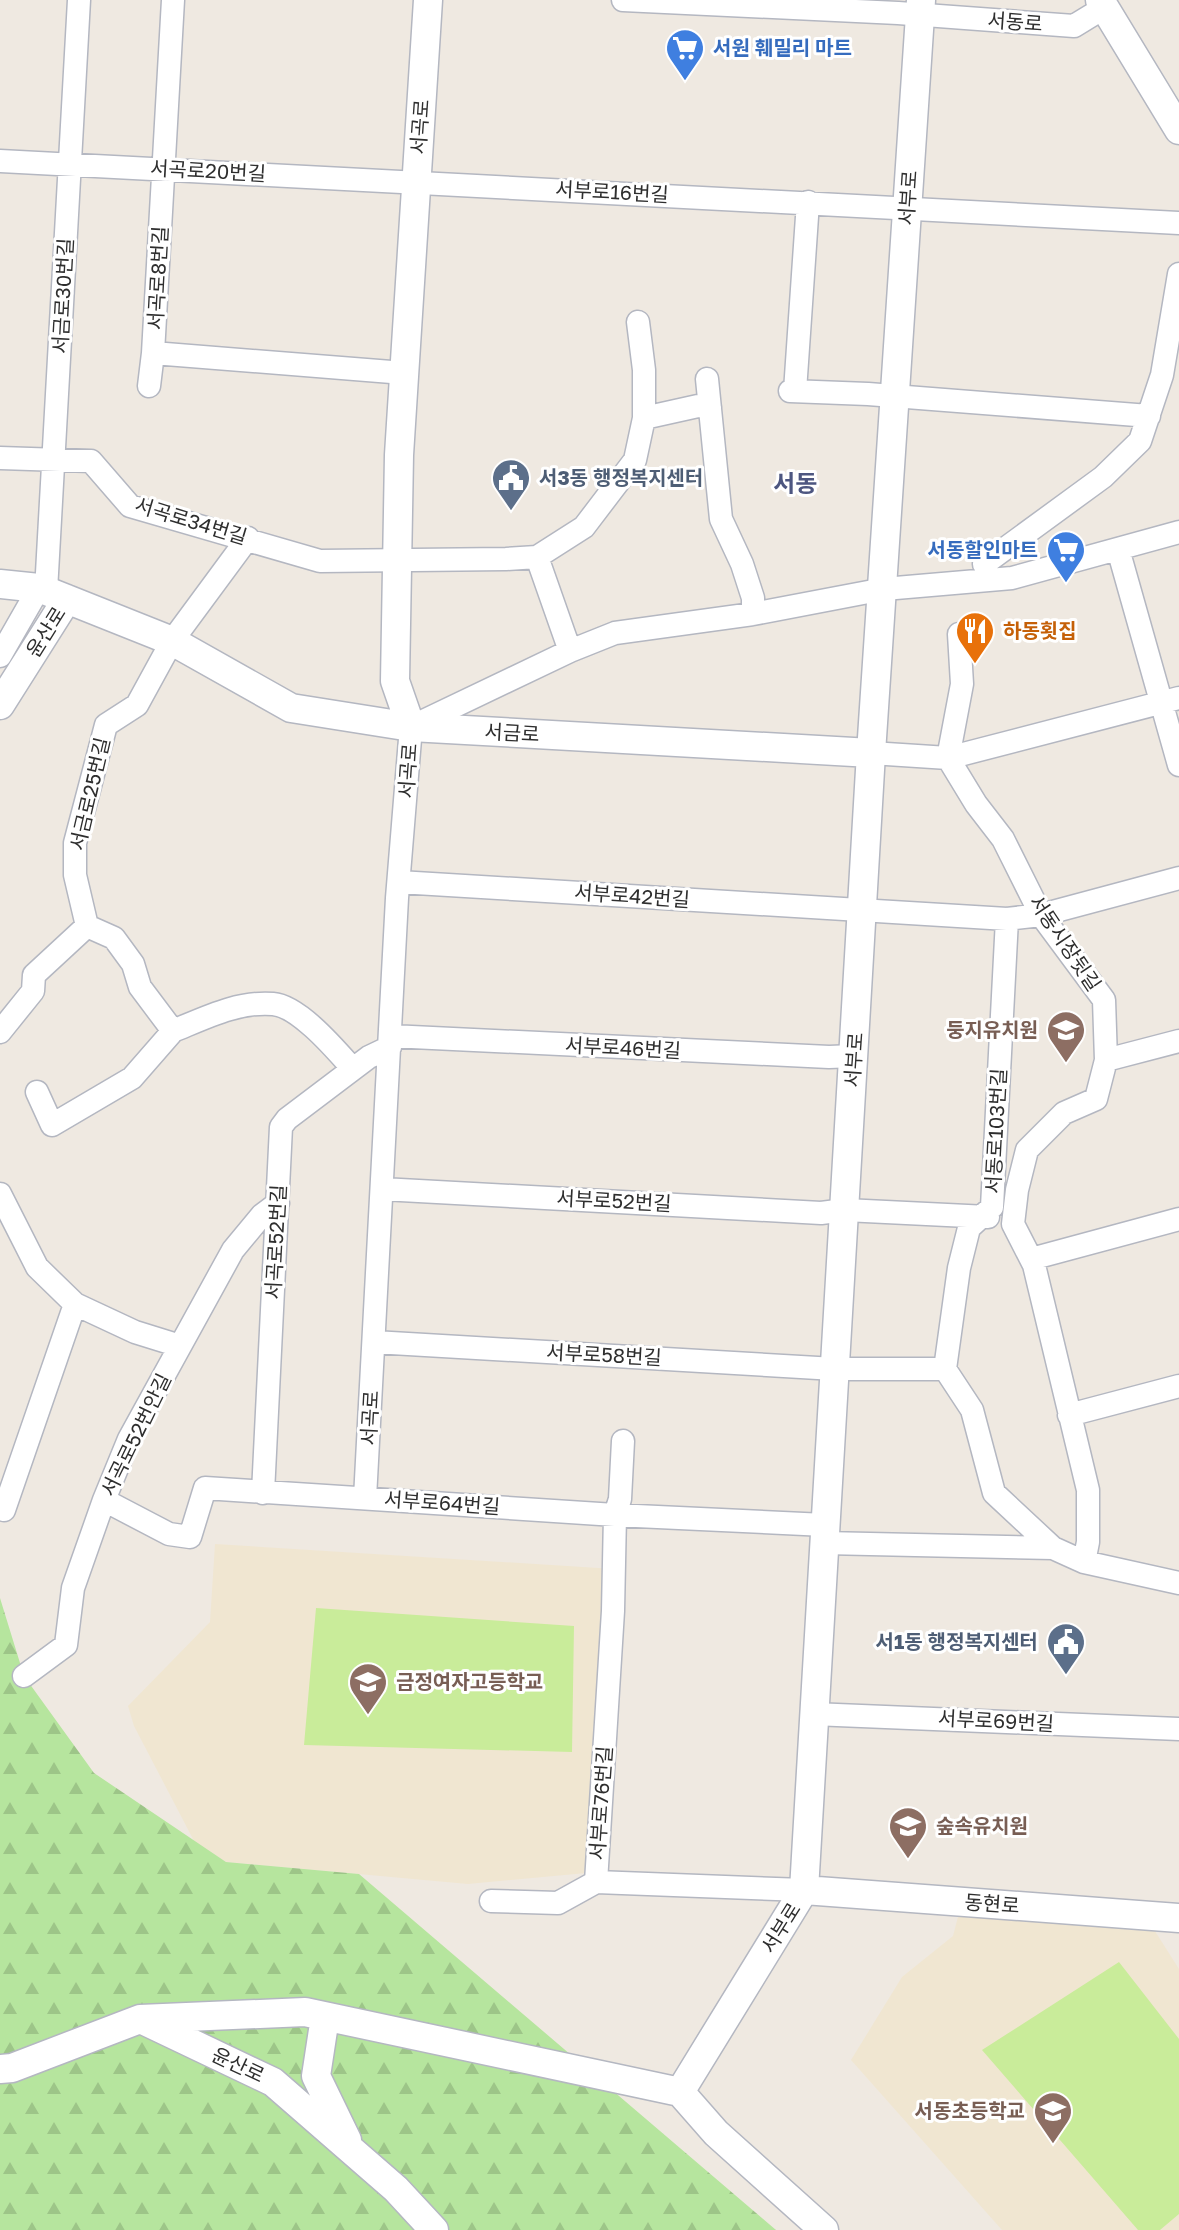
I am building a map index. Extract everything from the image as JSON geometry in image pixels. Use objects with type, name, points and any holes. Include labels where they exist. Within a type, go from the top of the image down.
[{"type":"street","name":"서금로30번길","points":[[51,593],[54,460],[79,0]]},
{"type":"street","name":"서곡로8번길","points":[[173,0],[153,353],[404,373]]},
{"type":"street","name":"서곡로","points":[[365,1498],[399,882],[411,727],[395,681],[399,455],[428,0]]},
{"type":"street","name":"서동로","points":[[623,0],[920,8],[1074,26],[1103,4],[1179,130]]},
{"type":"street","name":"서부로","points":[[680,2092],[804,1890],[871,753],[920,8]]},
{"type":"street","name":"서곡로20번길","points":[[0,161],[416,181]]},
{"type":"street","name":"서부로16번길","points":[[416,181],[1179,223]]},
{"type":"street","points":[[808,202],[793,391],[1149,416]]},
{"type":"street","points":[[984,564],[1103,477],[1140,441],[1162,375],[1179,274]]},
{"type":"street","points":[[570,651],[537,557],[584,527],[635,460],[644,418],[644,370],[638,322]]},
{"type":"street","points":[[149,386],[153,353]]},
{"type":"street","points":[[707,379],[721,519],[742,564],[753,598],[753,614]]},
{"type":"street","points":[[644,418],[710,407]]},
{"type":"street","name":"서곡로34번길","points":[[0,458],[91,461],[130,506],[320,561],[537,557]]},
{"type":"street","points":[[411,727],[570,651],[615,633],[753,614],[884,589],[1012,578],[1176,530]]},
{"type":"street","points":[[172,641],[248,538]]},
{"type":"street","points":[[1118,549],[1170,700],[1179,765]]},
{"type":"street","name":"서금로","points":[[0,584],[51,593],[172,641],[291,708],[411,727],[871,753]]},
{"type":"street","points":[[0,656],[51,593]]},
{"type":"street","name":"윤산로","points":[[0,705],[51,593]]},
{"type":"street","points":[[948,758],[962,684],[959,634]]},
{"type":"street","name":"서금로25번길","points":[[87,926],[75,875],[75,843],[106,725],[137,705],[172,641]]},
{"type":"street","points":[[871,753],[948,758],[1170,700]]},
{"type":"street","name":"서동시장뒷길","points":[[948,758],[976,804],[1003,839],[1041,915],[1104,1000],[1106,1060],[1096,1099],[1064,1113],[1027,1150],[1013,1224]]},
{"type":"street","points":[[864,909],[1007,919],[1041,915],[1179,878]]},
{"type":"street","name":"서부로42번길","points":[[399,882],[864,909]]},
{"type":"street","name":"서동로103번길","points":[[945,1369],[959,1268],[969,1228],[992,1207],[1007,919]]},
{"type":"street","points":[[0,1032],[33,991],[34,975],[87,926],[114,938],[133,964],[140,987],[173,1031]]},
{"type":"street","points":[[37,1092],[52,1125],[132,1078],[173,1031],[233,1007],[276,1003],[312,1025],[353,1069]]},
{"type":"street","points":[[1106,1060],[1179,1041]]},
{"type":"street","name":"서부로46번길","points":[[390,1042],[854,1056]]},
{"type":"street","name":"서곡로52번길","points":[[263,1493],[281,1127],[287,1119],[390,1042]]},
{"type":"street","name":"서부로52번길","points":[[382,1189],[821,1213],[845,1210]]},
{"type":"street","points":[[0,1194],[37,1267],[75,1304],[135,1332],[180,1346]]},
{"type":"street","name":"서곡로52번안길","points":[[24,1676],[66,1645],[73,1588],[129,1439],[233,1250],[262,1215],[278,1203]]},
{"type":"street","points":[[845,1210],[980,1218],[1004,1215],[1013,1224],[1031,1259],[1052,1333],[1088,1490],[1088,1542],[1084,1562]]},
{"type":"street","points":[[1031,1259],[1179,1219]]},
{"type":"street","points":[[4,1510],[75,1304]]},
{"type":"street","name":"서부로58번길","points":[[374,1342],[835,1369]]},
{"type":"street","points":[[835,1369],[945,1369],[972,1410],[994,1493],[1053,1548],[1084,1562],[1179,1583]]},
{"type":"street","points":[[1069,1415],[1179,1386]]},
{"type":"street","name":"서부로76번길","points":[[623,1441],[620,1499],[615,1515],[613,1611],[596,1882],[804,1890]]},
{"type":"street","name":"서부로64번길","points":[[104,1500],[169,1534],[190,1537],[205,1488],[615,1515],[824,1534]]},
{"type":"street","points":[[824,1534],[1053,1548]]},
{"type":"street","name":"서부로69번길","points":[[813,1714],[1179,1729]]},
{"type":"street","points":[[491,1901],[558,1903],[596,1882]]},
{"type":"street","name":"동현로","points":[[804,1890],[1179,1918]]},
{"type":"street","points":[[0,2069],[12,2068],[140,2019],[305,2012],[680,2092],[716,2133],[824,2230]]},
{"type":"street","points":[[325,2017],[316,2076],[351,2150]]},
{"type":"street","name":"윤산로","points":[[140,2019],[273,2082],[396,2189],[434,2230]]},
{"type":"shaded area","name":"금정여자고등학교","points":[[215,1544],[614,1569],[597,1872],[468,1884],[226,1862],[194,1841],[134,1726],[128,1706],[210,1622]]},
{"type":"shaded area","name":"서동초등학교","points":[[959,1913],[1153,1928],[1179,1969],[1179,2230],[1002,2230],[851,2060],[902,1977],[953,1936]]},
{"type":"green space","points":[[0,1598],[24,1676],[94,1773],[226,1862],[359,1874],[776,2230],[0,2230]]},
{"type":"green space","points":[[316,1608],[574,1626],[572,1752],[304,1745]]},
{"type":"green space","points":[[1119,1962],[1179,2039],[1179,2214],[1160,2230],[1138,2230],[982,2050]]},
{"type":"place","name":"서원 훼밀리 마트","points":[[685,82]]},
{"type":"place","name":"서3동 행정복지센터","points":[[511,512]]},
{"type":"place","name":"서동할인마트","points":[[1066,584]]},
{"type":"place","name":"하동횟집","points":[[975,665]]},
{"type":"place","name":"둥지유치원","points":[[1066,1064]]},
{"type":"place","name":"서1동 행정복지센터","points":[[1066,1676]]},
{"type":"place","name":"금정여자고등학교","points":[[368,1716]]},
{"type":"place","name":"숲속유치원","points":[[908,1860]]},
{"type":"place","name":"서동초등학교","points":[[1053,2145]]},
{"type":"district","name":"서동","points":[[795,484]]}]
